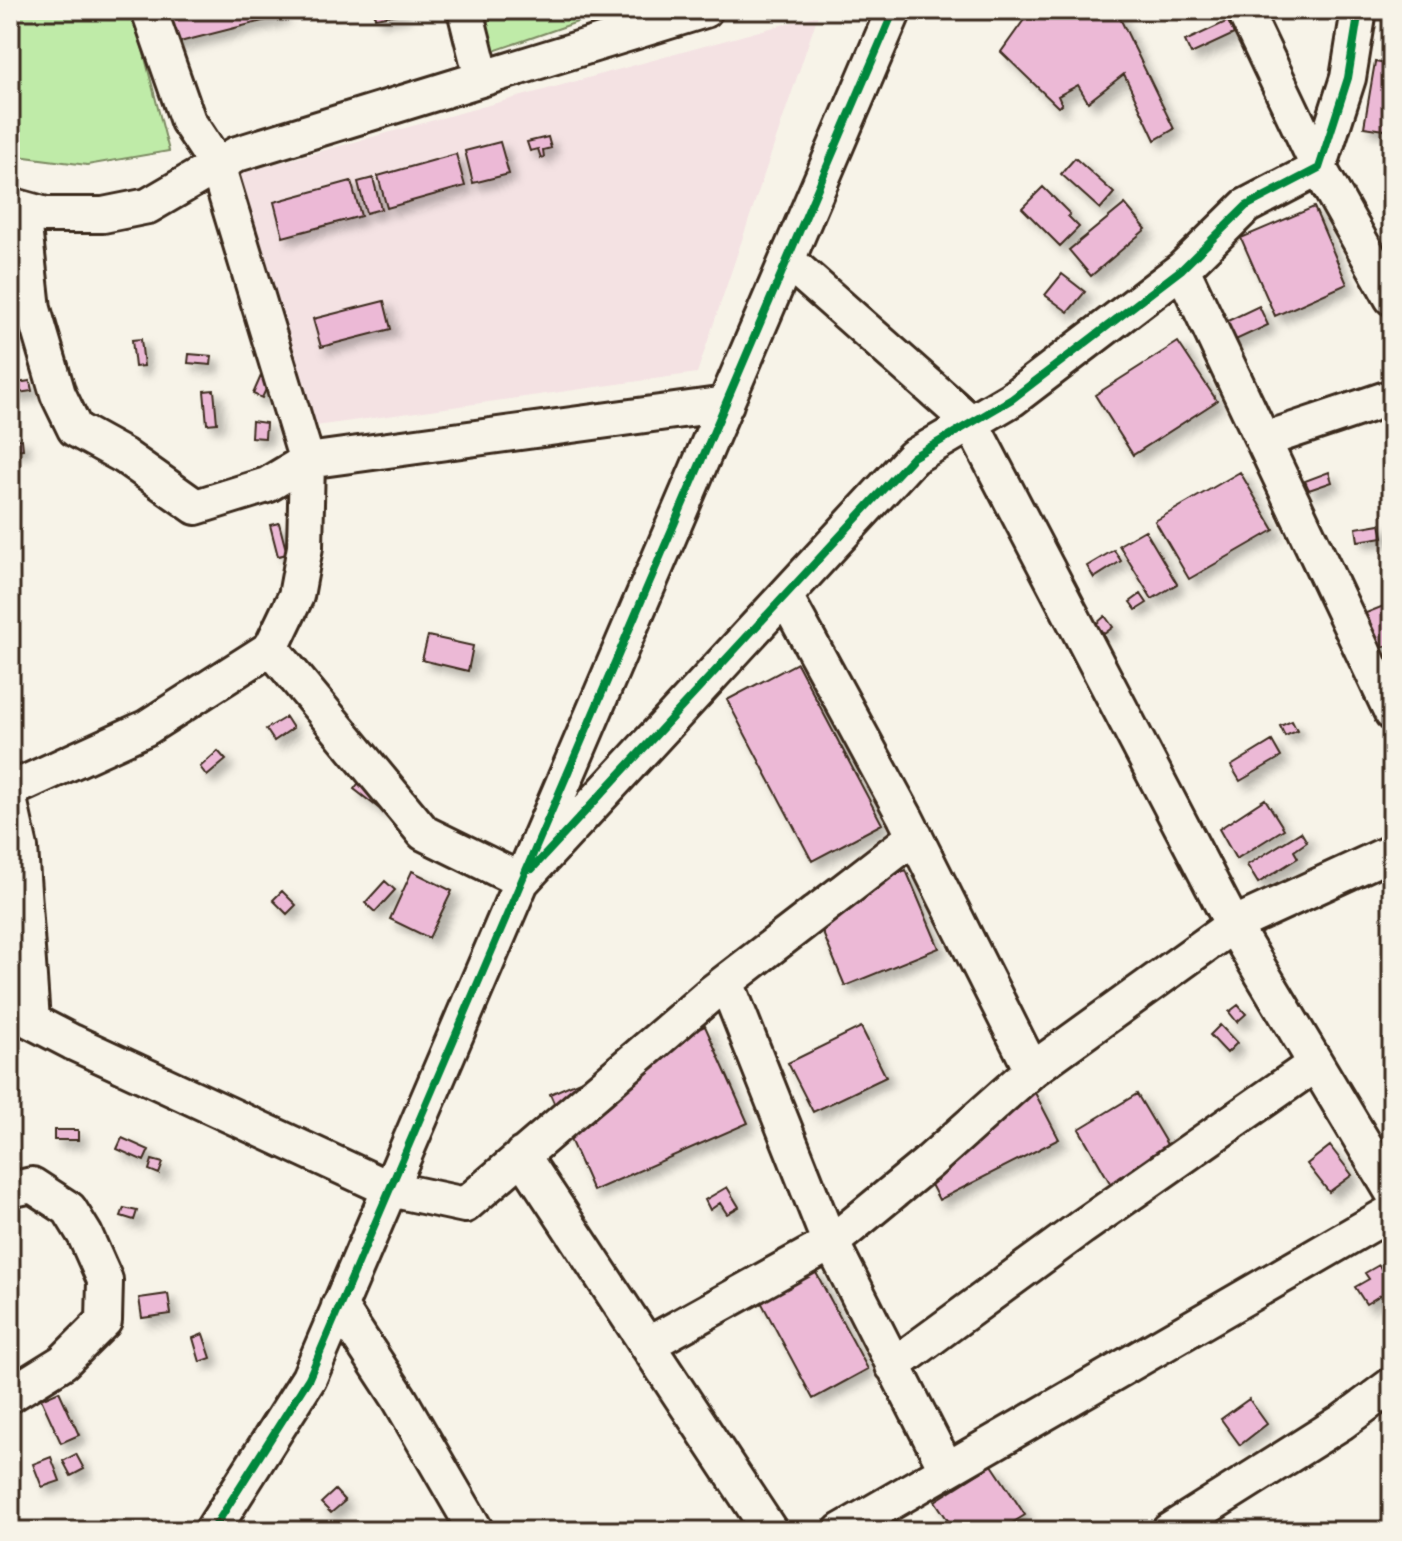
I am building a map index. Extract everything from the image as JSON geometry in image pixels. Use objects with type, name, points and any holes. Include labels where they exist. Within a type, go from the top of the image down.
[{"type":"street","points":[[10,790],[146,728],[271,648],[296,596],[305,547],[307,461],[217,165],[188,121],[149,10]]},
{"type":"street","points":[[465,10],[482,78]]},
{"type":"street","points":[[705,10],[237,154],[148,206],[103,215],[46,215],[16,207],[33,309],[58,394],[75,429],[124,456],[196,507],[267,485],[307,461],[726,404]]},
{"type":"street","points":[[212,1531],[309,1378],[894,10]]},
{"type":"street","points":[[1244,10],[1319,168],[1392,298]]},
{"type":"street","points":[[522,881],[913,457],[1012,399],[1182,269],[1246,206],[1319,168],[1348,78],[1359,10]]},
{"type":"street","points":[[787,260],[971,423],[1233,925],[1392,1191]]},
{"type":"street","points":[[1182,269],[1392,713]]},
{"type":"street","points":[[1264,440],[1392,397]]},
{"type":"street","points":[[785,596],[915,836],[1032,1070]]},
{"type":"street","points":[[271,648],[424,833],[522,881]]},
{"type":"street","points":[[10,803],[20,848],[21,1016],[390,1189],[465,1205],[726,982],[915,836]]},
{"type":"street","points":[[647,1345],[831,1243],[928,1163],[1032,1070],[1233,925],[1392,852]]},
{"type":"street","points":[[726,982],[831,1243],[946,1468]]},
{"type":"street","points":[[893,1366],[1082,1227],[1315,1064]]},
{"type":"street","points":[[522,1155],[770,1531]]},
{"type":"street","points":[[10,1190],[32,1185],[69,1209],[85,1235],[105,1280],[104,1321],[63,1362],[10,1395]]},
{"type":"street","points":[[841,1531],[1392,1212]]},
{"type":"street","points":[[339,1306],[399,1398],[476,1531]]},
{"type":"street","points":[[1169,1531],[1342,1422],[1392,1385]]},
{"type":"shaded area","points":[[818,15],[697,373],[301,428],[230,176]]},
{"type":"green space","points":[[34,10],[133,11],[169,151],[87,165],[10,155],[10,17]]},
{"type":"green space","points":[[472,10],[612,10],[482,55]]},
{"type":"building","points":[[159,10],[281,10],[282,16],[168,45]]},
{"type":"building","points":[[374,10],[403,10],[404,13],[375,18]]},
{"type":"building","points":[[1031,10],[1116,10],[1174,129],[1155,140],[1124,74],[1088,102],[1078,85],[1058,96],[1062,105],[1058,107],[1001,52]]},
{"type":"building","points":[[1228,21],[1234,34],[1191,54],[1185,41]]},
{"type":"building","points":[[1375,62],[1392,65],[1392,131],[1364,127]]},
{"type":"building","points":[[548,137],[551,148],[543,150],[544,157],[541,158],[538,149],[530,151],[527,142]]},
{"type":"building","points":[[500,142],[509,174],[473,183],[465,151]]},
{"type":"building","points":[[456,154],[465,186],[387,208],[378,176]]},
{"type":"building","points":[[1075,158],[1114,193],[1100,209],[1061,174]]},
{"type":"building","points":[[373,178],[381,209],[366,213],[358,182]]},
{"type":"building","points":[[351,181],[361,216],[283,237],[274,202]]},
{"type":"building","points":[[1043,187],[1079,227],[1060,246],[1022,208]]},
{"type":"building","points":[[1125,204],[1146,229],[1091,276],[1069,250]]},
{"type":"building","points":[[1314,207],[1347,284],[1275,316],[1241,238]]},
{"type":"building","points":[[1062,274],[1085,292],[1068,312],[1045,295]]},
{"type":"building","points":[[384,301],[391,329],[321,347],[313,319]]},
{"type":"building","points":[[1259,306],[1268,325],[1227,344],[1217,326]]},
{"type":"building","points":[[141,339],[144,366],[135,367],[132,340]]},
{"type":"building","points":[[1178,342],[1217,401],[1133,455],[1095,395]]},
{"type":"building","points":[[189,354],[212,356],[211,365],[188,363]]},
{"type":"building","points":[[264,369],[273,374],[262,398],[253,394]]},
{"type":"building","points":[[30,381],[32,391],[11,394],[10,384]]},
{"type":"building","points":[[214,390],[217,423],[207,424],[204,391]]},
{"type":"building","points":[[252,421],[266,423],[265,438],[251,437]]},
{"type":"building","points":[[22,439],[23,449],[10,450],[10,440]]},
{"type":"building","points":[[1240,472],[1274,530],[1189,579],[1155,521]]},
{"type":"building","points":[[1329,472],[1332,482],[1309,490],[1305,481]]},
{"type":"building","points":[[279,523],[287,554],[278,556],[270,525]]},
{"type":"building","points":[[1380,524],[1383,537],[1358,541],[1356,528]]},
{"type":"building","points":[[1145,530],[1177,584],[1152,599],[1119,545]]},
{"type":"building","points":[[1114,550],[1121,561],[1094,578],[1087,566]]},
{"type":"building","points":[[1141,594],[1147,603],[1136,610],[1130,602]]},
{"type":"building","points":[[1386,605],[1392,619],[1392,644],[1371,652],[1356,617]]},
{"type":"building","points":[[1105,616],[1113,627],[1104,634],[1096,624]]},
{"type":"building","points":[[428,636],[473,646],[468,671],[422,660]]},
{"type":"building","points":[[797,663],[882,824],[812,861],[727,700]]},
{"type":"building","points":[[286,717],[293,728],[274,741],[266,729]]},
{"type":"building","points":[[1292,721],[1297,731],[1285,736],[1280,726]]},
{"type":"building","points":[[1272,741],[1281,757],[1240,781],[1231,766]]},
{"type":"building","points":[[218,751],[226,760],[207,776],[200,767]]},
{"type":"building","points":[[368,771],[395,792],[381,810],[354,789]]},
{"type":"building","points":[[1265,799],[1284,829],[1236,859],[1219,829]]},
{"type":"building","points":[[1301,832],[1307,842],[1294,851],[1298,858],[1258,883],[1247,865]]},
{"type":"building","points":[[906,870],[939,948],[845,986],[813,909]]},
{"type":"building","points":[[412,871],[452,891],[429,938],[390,919]]},
{"type":"building","points":[[385,881],[395,890],[375,912],[365,903]]},
{"type":"building","points":[[282,891],[296,905],[287,914],[273,900]]},
{"type":"building","points":[[1238,1005],[1246,1014],[1237,1022],[1229,1012]]},
{"type":"building","points":[[1220,1025],[1237,1043],[1227,1053],[1210,1035]]},
{"type":"building","points":[[705,1026],[748,1123],[593,1191],[550,1094]]},
{"type":"building","points":[[861,1027],[886,1077],[813,1112],[788,1063]]},
{"type":"building","points":[[1033,1089],[1059,1139],[939,1200],[913,1150]]},
{"type":"building","points":[[1137,1094],[1172,1153],[1113,1188],[1079,1129]]},
{"type":"building","points":[[54,1130],[78,1130],[78,1140],[54,1140]]},
{"type":"building","points":[[122,1138],[149,1150],[144,1161],[117,1149]]},
{"type":"building","points":[[1330,1146],[1352,1175],[1329,1192],[1307,1164]]},
{"type":"building","points":[[152,1160],[163,1163],[159,1174],[149,1170]]},
{"type":"building","points":[[727,1187],[739,1207],[727,1214],[720,1203],[710,1210],[705,1200]]},
{"type":"building","points":[[124,1208],[137,1211],[134,1220],[121,1216]]},
{"type":"building","points":[[1379,1265],[1392,1288],[1366,1304],[1355,1287],[1369,1279],[1365,1273]]},
{"type":"building","points":[[814,1269],[868,1369],[813,1399],[759,1298]]},
{"type":"building","points":[[168,1294],[171,1314],[142,1318],[139,1298]]},
{"type":"building","points":[[203,1334],[211,1358],[200,1362],[193,1338]]},
{"type":"building","points":[[59,1391],[79,1435],[61,1443],[41,1399]]},
{"type":"building","points":[[1249,1399],[1267,1424],[1240,1445],[1221,1419]]},
{"type":"building","points":[[76,1454],[84,1469],[71,1476],[63,1461]]},
{"type":"building","points":[[51,1457],[60,1481],[42,1487],[33,1464]]},
{"type":"building","points":[[992,1465],[1025,1515],[999,1531],[955,1531],[935,1501]]},
{"type":"building","points":[[335,1490],[345,1501],[331,1513],[321,1503]]},
{"type":"cycle path","points":[[212,1531],[309,1378],[894,10]]},
{"type":"cycle path","points":[[532,869],[913,457],[1012,399],[1182,269],[1246,206],[1319,168],[1348,78],[1359,10]]}]
